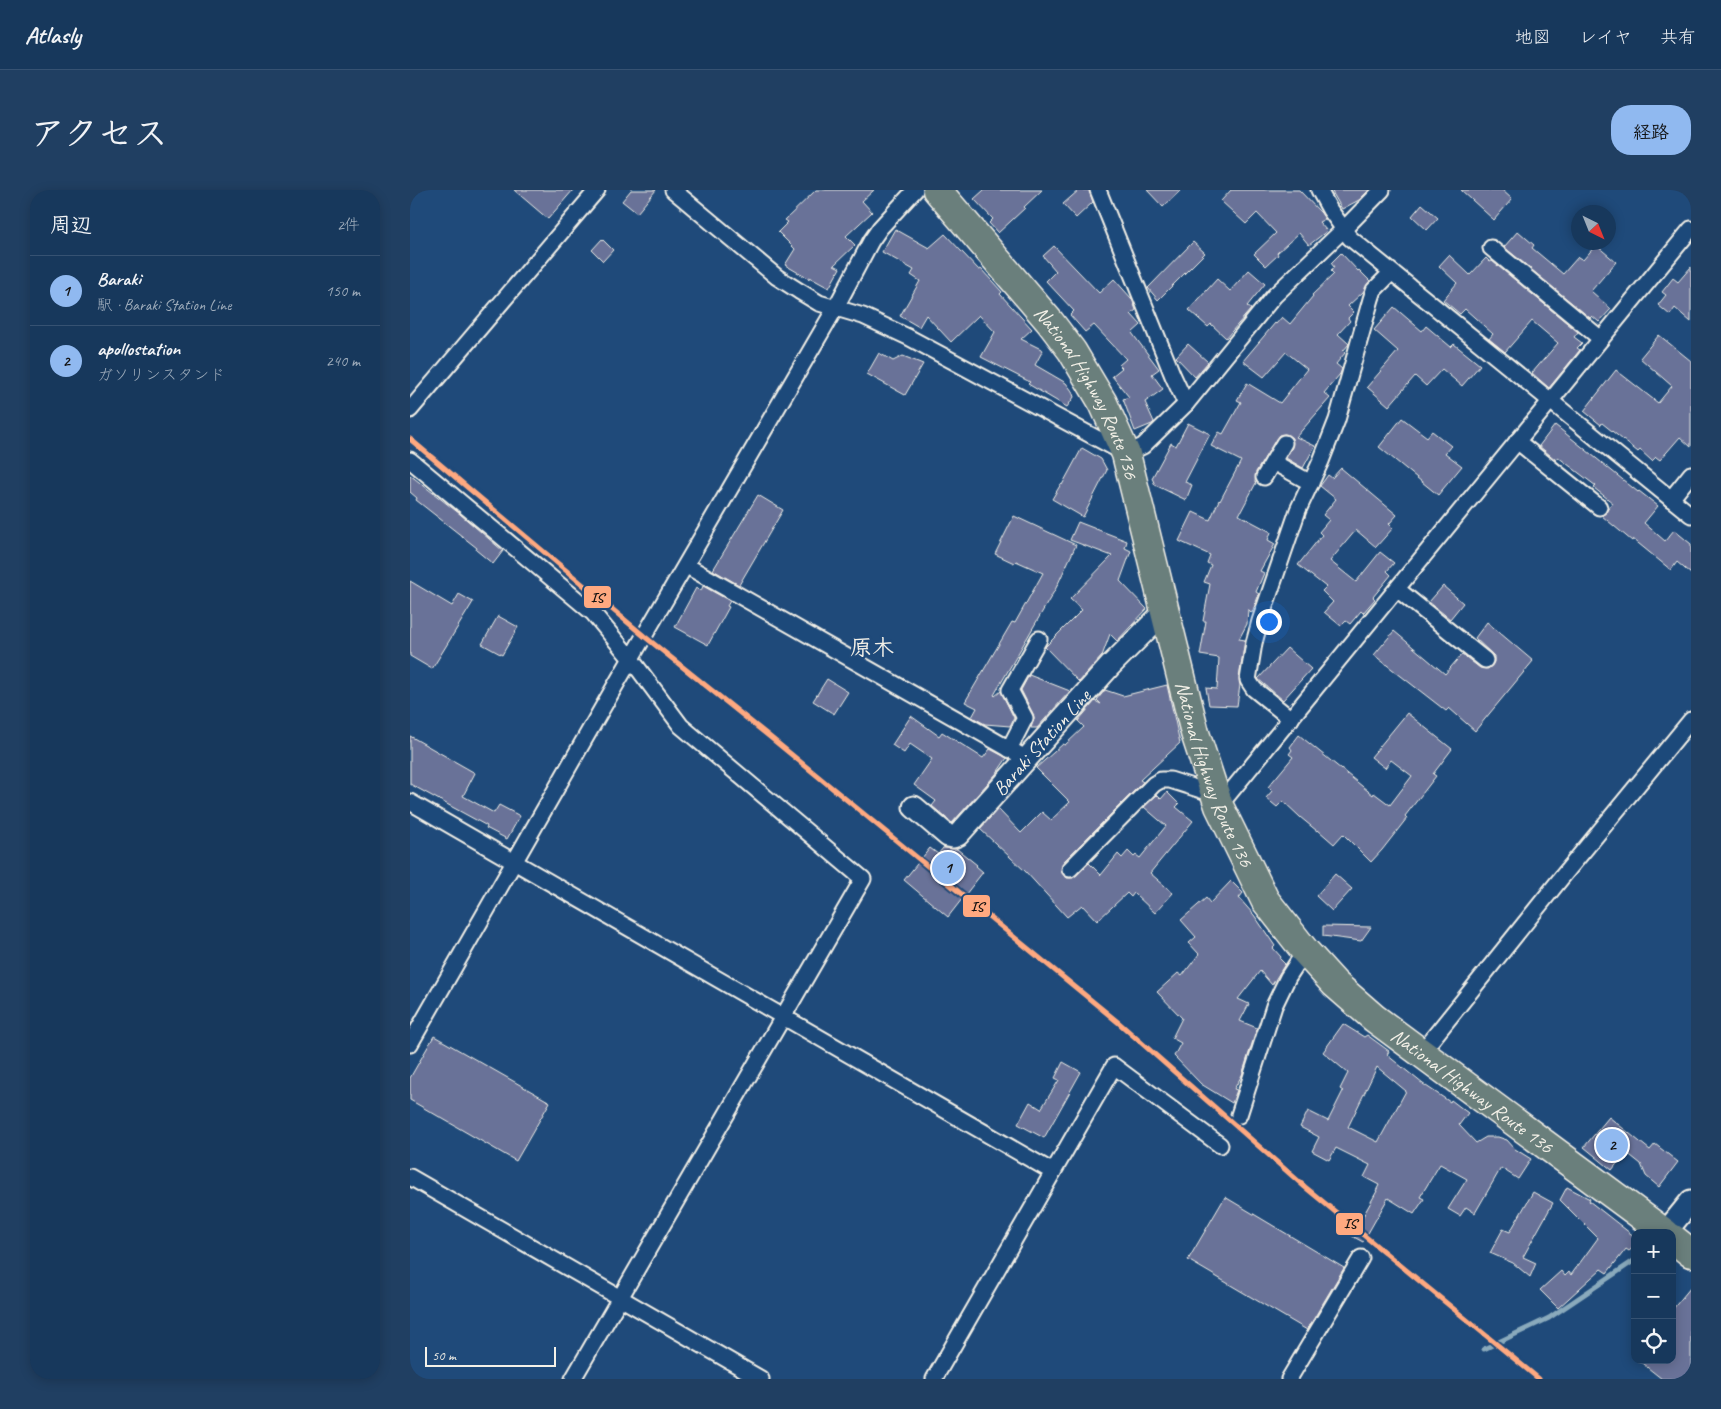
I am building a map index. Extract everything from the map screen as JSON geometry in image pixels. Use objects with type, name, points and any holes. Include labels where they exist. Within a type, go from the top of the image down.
[{"type":"highway","name":"National Highway Route 136","points":[[937,190],[1050,322],[1072,351],[1103,403],[1126,454],[1196,733],[1217,800],[1265,900],[1305,951],[1335,984],[1374,1018],[1660,1229]]},
{"type":"highway","points":[[1676,1241],[1691,1253]]},
{"type":"main road","name":"Baraki Station Line","points":[[914,807],[943,833],[954,837],[958,835],[1018,754],[1165,611]]},
{"type":"main road","points":[[1668,1229],[1691,1201]]},
{"type":"street","points":[[410,410],[598,190]]},
{"type":"street","points":[[673,190],[777,277],[819,303],[863,316],[908,337],[1126,454],[1143,446],[1186,404],[1274,296],[1382,190]]},
{"type":"street","points":[[410,1044],[836,307],[871,241],[880,228],[915,190]]},
{"type":"street","points":[[1098,190],[1186,404]]},
{"type":"street","points":[[1319,190],[1343,230],[1391,272],[1691,515]]},
{"type":"street","points":[[1070,869],[1154,784],[1161,780],[1170,780],[1217,800],[1291,719],[1691,229]]},
{"type":"street","points":[[1492,248],[1601,339]]},
{"type":"street","points":[[1291,719],[1254,689],[1248,680],[1254,643],[1298,510],[1337,420],[1370,299],[1374,290],[1391,272]]},
{"type":"street","points":[[1517,441],[1599,507]]},
{"type":"street","points":[[1264,477],[1284,443]]},
{"type":"street","points":[[410,460],[593,613],[631,659],[681,726],[863,879],[573,1379]]},
{"type":"street","points":[[1273,462],[1311,483]]},
{"type":"street","points":[[1671,499],[1691,474]]},
{"type":"street","points":[[687,566],[1018,754],[1025,718],[1010,690],[1039,638]]},
{"type":"street","points":[[1397,589],[1485,660]]},
{"type":"street","points":[[1421,1053],[1691,720]]},
{"type":"street","points":[[410,802],[1053,1172]]},
{"type":"street","points":[[1239,1115],[1274,1006],[1288,977],[1305,951]]},
{"type":"street","points":[[934,1379],[1114,1066],[1220,1145]]},
{"type":"street","points":[[410,1177],[761,1379]]},
{"type":"street","points":[[1289,1379],[1361,1258]]},
{"type":"building","points":[[514,190],[573,190],[548,219]]},
{"type":"building","points":[[631,190],[656,190],[637,213],[622,201]]},
{"type":"building","points":[[816,190],[874,190],[862,201],[872,212],[846,236],[855,245],[834,265],[840,268],[829,288],[785,265],[795,249],[778,232],[788,222],[785,220]]},
{"type":"building","points":[[984,190],[1042,190],[998,233],[989,223],[993,219],[974,199]]},
{"type":"building","points":[[1079,190],[1089,190],[1093,202],[1076,218],[1063,204]]},
{"type":"building","points":[[1147,190],[1181,190],[1163,207]]},
{"type":"building","points":[[1231,190],[1299,190],[1321,213],[1325,219],[1319,222],[1327,231],[1309,245],[1299,233],[1266,266],[1254,254],[1276,233],[1257,213],[1246,224],[1221,201]]},
{"type":"building","points":[[1331,190],[1369,190],[1359,200],[1342,209]]},
{"type":"building","points":[[1461,190],[1502,190],[1512,199],[1494,220]]},
{"type":"building","points":[[1422,204],[1438,218],[1427,230],[1412,216]]},
{"type":"building","points":[[895,229],[929,248],[945,234],[979,270],[981,269],[1002,292],[1000,294],[1032,329],[1021,339],[1043,350],[1035,365],[1066,383],[1072,391],[1074,397],[1067,407],[1028,384],[1030,382],[981,357],[995,332],[979,315],[951,342],[926,315],[919,327],[900,316],[920,281],[911,275],[914,270],[882,252]]},
{"type":"building","points":[[1518,231],[1534,245],[1532,248],[1563,274],[1578,257],[1583,260],[1592,250],[1602,250],[1616,262],[1591,291],[1611,309],[1599,322],[1592,316],[1590,318],[1504,247]]},
{"type":"building","points":[[602,239],[613,250],[603,261],[592,250]]},
{"type":"building","points":[[1193,242],[1205,253],[1158,300],[1148,288]]},
{"type":"building","points":[[1054,246],[1099,293],[1114,279],[1132,299],[1136,310],[1131,314],[1141,325],[1132,333],[1159,369],[1152,374],[1163,389],[1145,402],[1154,422],[1152,424],[1135,431],[1123,399],[1129,397],[1112,376],[1122,368],[1119,365],[1126,359],[1094,325],[1085,332],[1070,315],[1074,311],[1046,281],[1056,271],[1043,256]]},
{"type":"building","points":[[1341,253],[1370,281],[1363,292],[1348,306],[1354,312],[1348,318],[1350,321],[1338,334],[1349,344],[1343,351],[1345,353],[1336,364],[1342,369],[1340,374],[1324,393],[1330,398],[1296,437],[1315,446],[1303,468],[1286,458],[1292,447],[1292,438],[1285,434],[1279,435],[1256,472],[1256,483],[1239,515],[1271,532],[1268,540],[1275,544],[1260,571],[1264,573],[1256,592],[1259,594],[1252,613],[1248,609],[1247,624],[1239,639],[1245,640],[1237,706],[1209,705],[1206,688],[1217,689],[1219,658],[1200,655],[1206,621],[1203,621],[1210,584],[1204,582],[1211,565],[1207,563],[1210,555],[1179,541],[1193,512],[1210,520],[1241,461],[1211,446],[1219,432],[1223,434],[1241,402],[1237,400],[1247,383],[1280,403],[1307,369],[1286,352],[1264,377],[1243,361],[1282,317],[1290,324],[1312,295],[1334,274],[1331,271],[1334,267],[1331,263]]},
{"type":"building","points":[[1449,255],[1470,275],[1486,258],[1490,262],[1492,261],[1578,332],[1574,337],[1582,343],[1577,348],[1580,350],[1549,388],[1532,373],[1558,343],[1532,321],[1505,352],[1489,339],[1493,334],[1465,309],[1460,314],[1443,300],[1457,283],[1439,266]]},
{"type":"building","points":[[1691,267],[1691,322],[1675,308],[1670,315],[1658,305],[1666,295],[1662,292],[1673,278],[1678,282]]},
{"type":"building","points":[[1249,270],[1265,284],[1247,306],[1251,309],[1226,338],[1211,324],[1208,327],[1189,310],[1217,279],[1230,291]]},
{"type":"building","points":[[1394,307],[1422,331],[1426,326],[1451,347],[1454,344],[1480,365],[1462,386],[1442,369],[1426,386],[1415,376],[1389,406],[1367,387],[1398,351],[1374,330]]},
{"type":"building","points":[[1659,335],[1691,361],[1691,447],[1680,437],[1660,460],[1656,457],[1652,461],[1640,450],[1638,452],[1584,411],[1616,370],[1658,403],[1672,386],[1640,358]]},
{"type":"building","points":[[1188,344],[1208,362],[1195,377],[1176,357]]},
{"type":"building","points":[[879,353],[893,361],[903,356],[923,364],[905,395],[867,374]]},
{"type":"building","points":[[1402,418],[1427,437],[1432,431],[1451,446],[1445,453],[1462,466],[1438,495],[1379,447]]},
{"type":"building","points":[[1188,423],[1210,434],[1185,482],[1192,485],[1186,500],[1155,485],[1152,478],[1171,443],[1176,446]]},
{"type":"building","points":[[1555,425],[1658,506],[1644,523],[1665,541],[1674,530],[1691,544],[1691,574],[1677,562],[1671,570],[1602,516],[1613,503],[1594,488],[1596,486],[1558,457],[1556,460],[1539,446]]},
{"type":"building","points":[[1082,448],[1101,459],[1107,470],[1083,517],[1052,499],[1062,485]]},
{"type":"building","points":[[1341,468],[1397,515],[1389,524],[1393,528],[1376,547],[1356,530],[1330,561],[1356,582],[1380,552],[1394,563],[1387,571],[1391,575],[1373,597],[1375,599],[1350,624],[1346,621],[1341,626],[1324,612],[1333,602],[1322,591],[1326,587],[1298,565],[1322,535],[1319,532],[1329,520],[1323,515],[1336,499],[1320,486],[1328,475],[1332,478]]},
{"type":"building","points":[[410,475],[503,551],[493,564],[476,550],[477,548],[416,500],[417,498],[410,492]]},
{"type":"building","points":[[758,495],[783,510],[739,585],[713,570]]},
{"type":"building","points":[[1014,516],[1076,545],[1056,588],[994,695],[1001,691],[1014,718],[1010,726],[985,724],[972,717],[977,708],[965,702],[1012,622],[1015,623],[1043,573],[995,554]]},
{"type":"building","points":[[1078,522],[1127,541],[1125,548],[1131,551],[1120,581],[1147,609],[1117,641],[1110,634],[1102,656],[1079,682],[1045,647],[1082,610],[1070,599],[1112,556],[1070,540]]},
{"type":"building","points":[[410,581],[452,606],[459,594],[473,602],[432,669],[410,656]]},
{"type":"building","points":[[703,586],[730,601],[727,606],[729,607],[708,645],[675,627],[696,588],[701,591]]},
{"type":"building","points":[[1443,586],[1463,603],[1450,619],[1429,602]]},
{"type":"building","points":[[498,616],[518,627],[502,655],[482,644]]},
{"type":"building","points":[[1487,622],[1533,661],[1475,731],[1449,708],[1446,711],[1374,655],[1394,631],[1445,674],[1462,654],[1480,668],[1488,669],[1494,662],[1494,656],[1475,638]]},
{"type":"building","points":[[1287,648],[1311,669],[1283,700],[1258,679]]},
{"type":"building","points":[[1029,675],[1070,691],[1037,728],[1031,728],[1034,718],[1033,714],[1021,690]]},
{"type":"building","points":[[827,679],[848,692],[834,714],[813,701]]},
{"type":"building","points":[[1167,685],[1180,743],[1140,780],[1143,782],[1063,862],[1061,871],[1067,878],[1073,878],[1089,863],[1101,875],[1118,854],[1122,858],[1128,851],[1134,857],[1136,855],[1140,858],[1166,826],[1144,807],[1157,795],[1161,799],[1167,792],[1179,804],[1176,807],[1193,821],[1150,873],[1173,893],[1155,913],[1134,893],[1131,897],[1127,893],[1097,921],[1082,905],[1067,917],[1025,871],[980,829],[998,809],[1021,833],[1042,812],[1051,820],[1070,802],[1036,768],[1084,727],[1078,721],[1095,701],[1101,704],[1097,700],[1105,690],[1123,696]]},
{"type":"building","points":[[1407,713],[1452,749],[1433,774],[1436,776],[1405,816],[1407,818],[1371,862],[1343,834],[1334,844],[1283,801],[1277,807],[1266,798],[1272,791],[1268,787],[1293,757],[1289,754],[1292,750],[1290,747],[1299,735],[1373,795],[1374,793],[1390,805],[1412,776],[1391,760],[1385,768],[1371,757]]},
{"type":"building","points":[[911,716],[939,736],[942,732],[983,758],[990,749],[1007,758],[996,774],[952,823],[932,806],[936,801],[914,785],[932,759],[910,744],[904,753],[892,745]]},
{"type":"building","points":[[410,736],[475,773],[463,796],[494,813],[499,805],[520,816],[507,839],[410,784]]},
{"type":"building","points":[[930,848],[938,854],[943,848],[957,849],[983,872],[948,917],[904,880]]},
{"type":"building","points":[[1335,874],[1352,889],[1332,911],[1316,896]]},
{"type":"building","points":[[1231,881],[1243,893],[1239,898],[1254,915],[1275,946],[1273,948],[1285,964],[1272,985],[1260,971],[1238,999],[1249,1004],[1240,1021],[1257,1028],[1242,1075],[1234,1089],[1237,1090],[1232,1103],[1201,1084],[1174,1056],[1181,1043],[1172,1038],[1182,1018],[1157,992],[1178,973],[1182,976],[1199,954],[1189,943],[1196,937],[1181,920],[1206,898],[1210,903]]},
{"type":"building","points":[[1323,926],[1371,927],[1361,941],[1323,936]]},
{"type":"building","points":[[1343,1024],[1364,1037],[1367,1035],[1389,1051],[1387,1055],[1423,1084],[1450,1102],[1451,1100],[1468,1113],[1459,1125],[1476,1143],[1486,1137],[1498,1137],[1507,1140],[1515,1149],[1531,1159],[1518,1179],[1501,1168],[1475,1213],[1466,1207],[1460,1216],[1448,1209],[1467,1179],[1440,1164],[1420,1197],[1424,1199],[1414,1214],[1388,1198],[1363,1242],[1352,1236],[1379,1185],[1364,1177],[1370,1165],[1336,1148],[1329,1160],[1312,1151],[1319,1137],[1300,1127],[1308,1111],[1328,1121],[1343,1091],[1340,1089],[1348,1073],[1323,1052]],"holes":[[[1377,1067],[1406,1091],[1378,1142],[1348,1127]]]},
{"type":"building","points":[[434,1036],[550,1102],[516,1161],[410,1100],[410,1078]]},
{"type":"building","points":[[1063,1062],[1081,1072],[1044,1138],[1018,1124],[1030,1102],[1041,1109],[1059,1080],[1055,1078]]},
{"type":"building","points":[[1609,1117],[1650,1150],[1655,1144],[1678,1162],[1659,1187],[1646,1176],[1641,1164],[1626,1152],[1612,1170],[1584,1147]]},
{"type":"building","points":[[1567,1187],[1590,1199],[1589,1201],[1631,1234],[1631,1249],[1629,1251],[1626,1249],[1607,1273],[1601,1269],[1558,1308],[1540,1290],[1561,1271],[1565,1276],[1569,1272],[1571,1275],[1598,1238],[1560,1200]]},
{"type":"building","points":[[1533,1192],[1553,1203],[1523,1257],[1536,1263],[1530,1277],[1513,1263],[1490,1253],[1503,1229],[1510,1232]]},
{"type":"building","points":[[1225,1197],[1344,1268],[1307,1330],[1188,1260]]},
{"type":"building","points":[[1691,1287],[1691,1379],[1662,1379],[1643,1364],[1676,1364],[1676,1305]]},
{"type":"waterway","points":[[1484,1349],[1549,1318],[1631,1263]]},
{"type":"transit line","name":"IS","points":[[410,439],[644,636],[1119,1023],[1305,1187],[1539,1379]]},
{"type":"place","name":"Baraki","points":[[948,868]]},
{"type":"place","name":"apollostation","points":[[1612,1145]]},
{"type":"district","name":"原木","points":[[872,647]]}]
